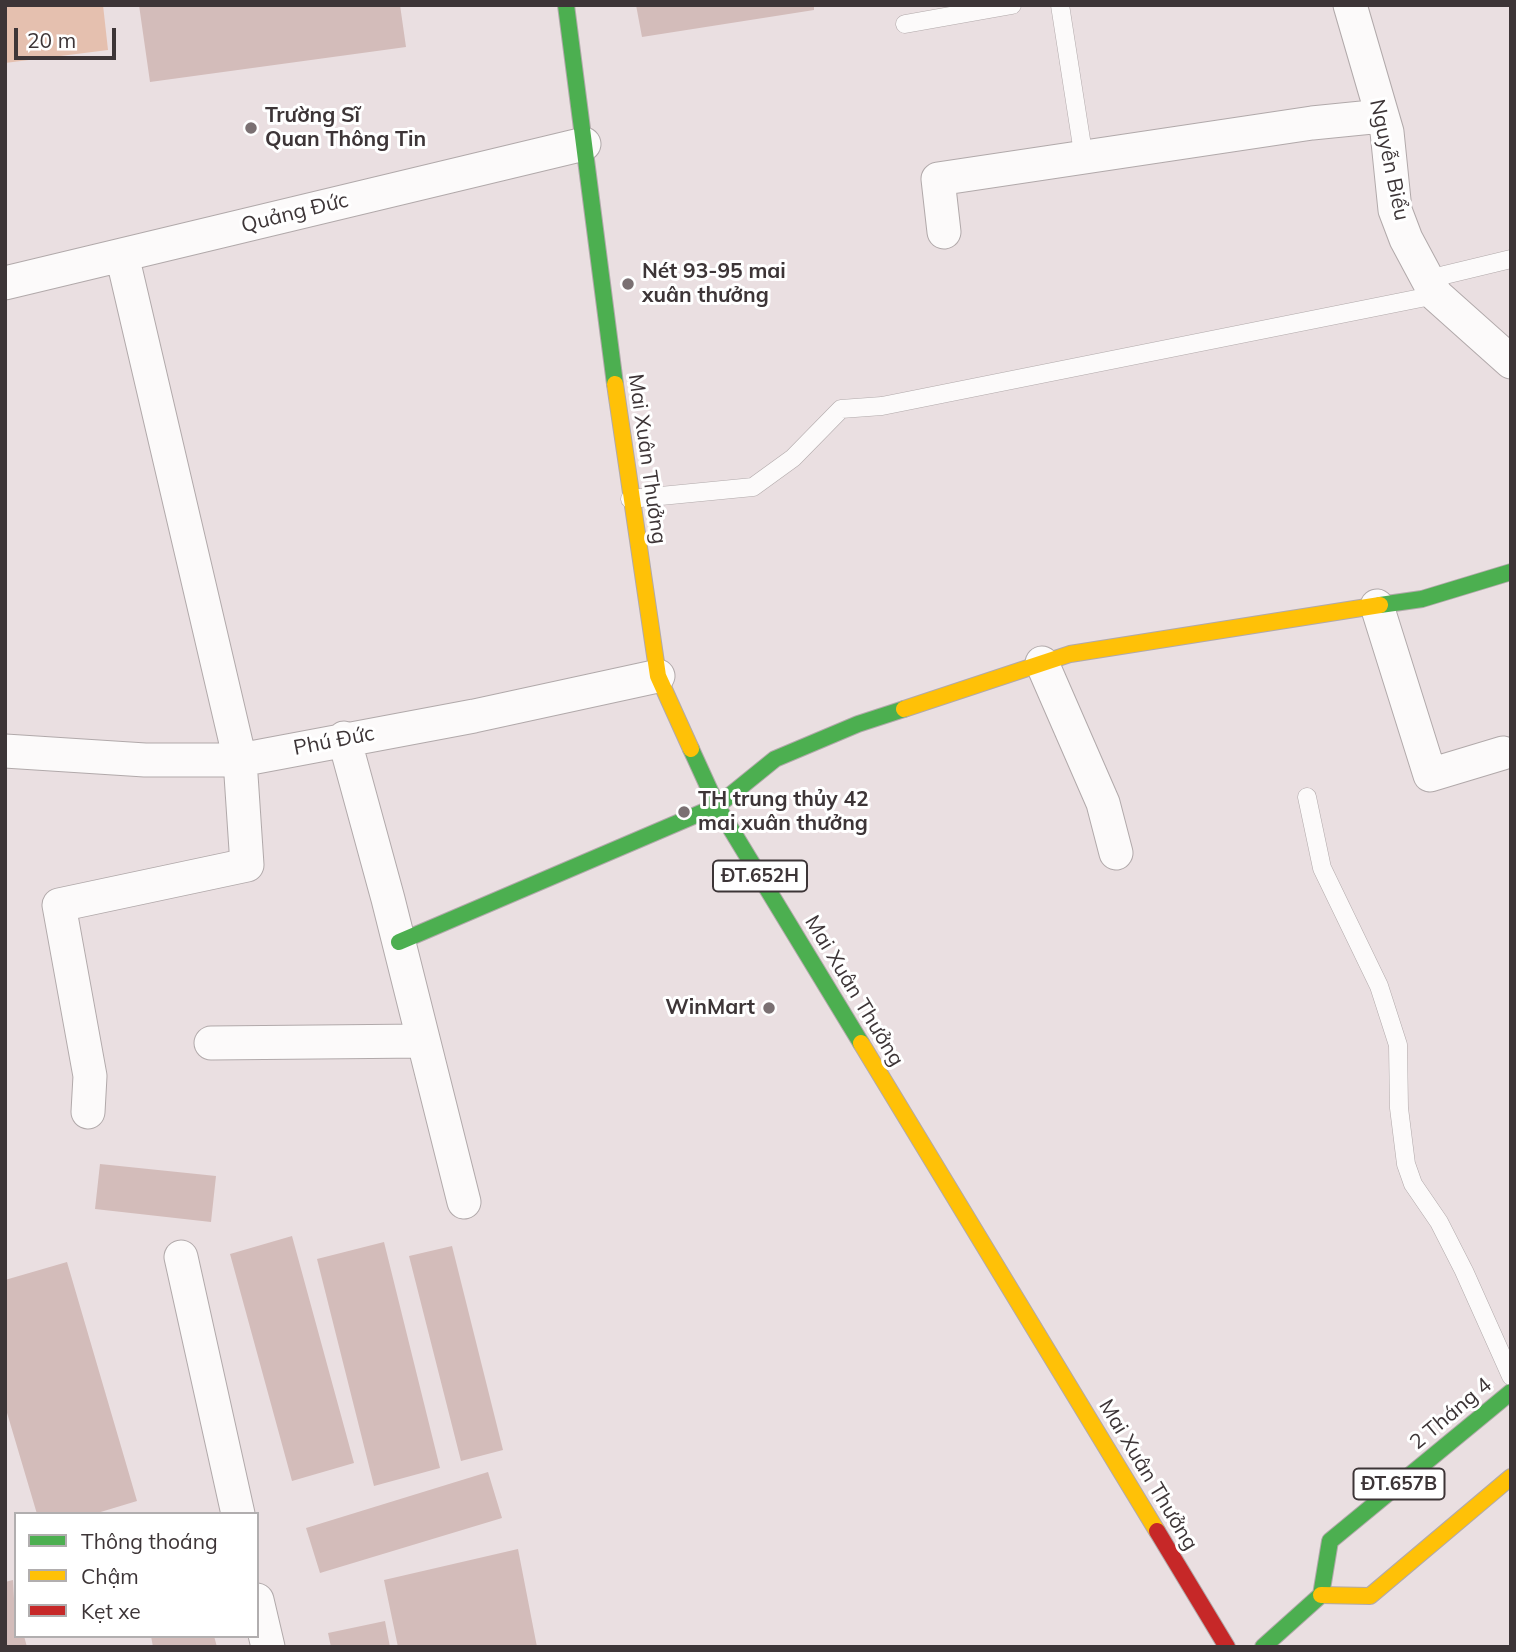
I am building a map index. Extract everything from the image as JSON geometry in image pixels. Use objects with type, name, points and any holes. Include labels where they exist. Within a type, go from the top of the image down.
[{"type":"main road","name":"Mai Xuân Thưởng","points":[[566,5],[630,499],[658,676],[717,806],[1227,1647]]},
{"type":"main road","points":[[399,943],[717,806],[775,759],[858,724],[1070,654],[1422,599],[1511,572]]},
{"type":"main road","name":"2 Tháng 4","points":[[1321,1595],[1330,1541],[1511,1392]]},
{"type":"main road","name":"ĐT.657B","points":[[1321,1595],[1370,1596],[1511,1477]]},
{"type":"main road","points":[[1263,1647],[1321,1595]]},
{"type":"street","name":"Nguyễn Biểu","points":[[1350,5],[1387,132],[1395,210],[1432,287],[1511,362]]},
{"type":"street","points":[[944,232],[938,179],[1312,123],[1382,116]]},
{"type":"street","name":"Quảng Đức","points":[[5,283],[584,144]]},
{"type":"street","points":[[89,1112],[90,1076],[59,905],[247,865],[240,760],[122,255]]},
{"type":"street","points":[[1377,606],[1430,775],[1503,753]]},
{"type":"street","points":[[1042,663],[1103,803],[1116,853]]},
{"type":"street","name":"Phú Đức","points":[[5,751],[145,760],[240,760],[344,738],[474,716],[658,676]]},
{"type":"street","points":[[344,738],[464,1202]]},
{"type":"street","points":[[211,1043],[423,1041]]},
{"type":"street","points":[[181,1257],[238,1512]]},
{"type":"street","points":[[259,1609],[268,1647]]},
{"type":"lane","points":[[905,24],[1012,5]]},
{"type":"lane","points":[[1060,5],[1084,159]]},
{"type":"lane","points":[[630,499],[753,487],[793,458],[841,409],[882,405],[1432,287],[1511,258]]},
{"type":"lane","points":[[1307,797],[1322,868],[1379,985],[1398,1045],[1399,1108],[1410,1174],[1464,1272],[1511,1376]]},
{"type":"shaded area","points":[[5,5],[103,5],[108,50],[5,63]]},
{"type":"building","points":[[139,5],[400,5],[406,47],[150,82]]},
{"type":"building","points":[[636,5],[814,5],[814,10],[642,37]]},
{"type":"building","points":[[100,1164],[216,1176],[211,1222],[95,1209]]},
{"type":"building","points":[[292,1236],[354,1463],[292,1481],[230,1254]]},
{"type":"building","points":[[384,1242],[440,1468],[374,1486],[317,1259]]},
{"type":"building","points":[[452,1246],[503,1450],[461,1461],[409,1256]]},
{"type":"building","points":[[67,1262],[137,1501],[101,1512],[36,1512],[5,1406],[5,1280]]},
{"type":"building","points":[[488,1472],[502,1518],[320,1573],[306,1528]]},
{"type":"building","points":[[518,1549],[537,1647],[398,1647],[384,1580]]},
{"type":"building","points":[[13,1580],[14,1638],[25,1638],[27,1647],[5,1647],[5,1582]]},
{"type":"building","points":[[385,1621],[390,1647],[331,1647],[328,1633]]},
{"type":"building","points":[[151,1638],[215,1638],[217,1647],[153,1647]]},
{"type":"traffic: fast","points":[[566,5],[615,384]]},
{"type":"traffic: fast","points":[[1380,605],[1422,599],[1511,572]]},
{"type":"traffic: fast","points":[[399,942],[717,806],[775,759],[858,724],[904,709]]},
{"type":"traffic: fast","points":[[691,749],[717,806],[861,1043]]},
{"type":"traffic: fast","points":[[1263,1647],[1321,1595],[1330,1541],[1511,1392]]},
{"type":"traffic: slow","points":[[615,384],[658,676],[691,749]]},
{"type":"traffic: slow","points":[[904,709],[1070,654],[1380,605]]},
{"type":"traffic: slow","points":[[861,1043],[1157,1531]]},
{"type":"traffic: slow","points":[[1321,1595],[1370,1596],[1511,1477]]},
{"type":"traffic: jam","points":[[1157,1531],[1227,1647]]},
{"type":"place","name":"Trường Sĩ Quan Thông Tin","points":[[251,128]]},
{"type":"place","name":"Nét 93-95 mai xuân thưởng","points":[[628,284]]},
{"type":"place","name":"TH trung thủy 42 mai xuân thưởng","points":[[684,812]]},
{"type":"place","name":"WinMart","points":[[769,1008]]}]
